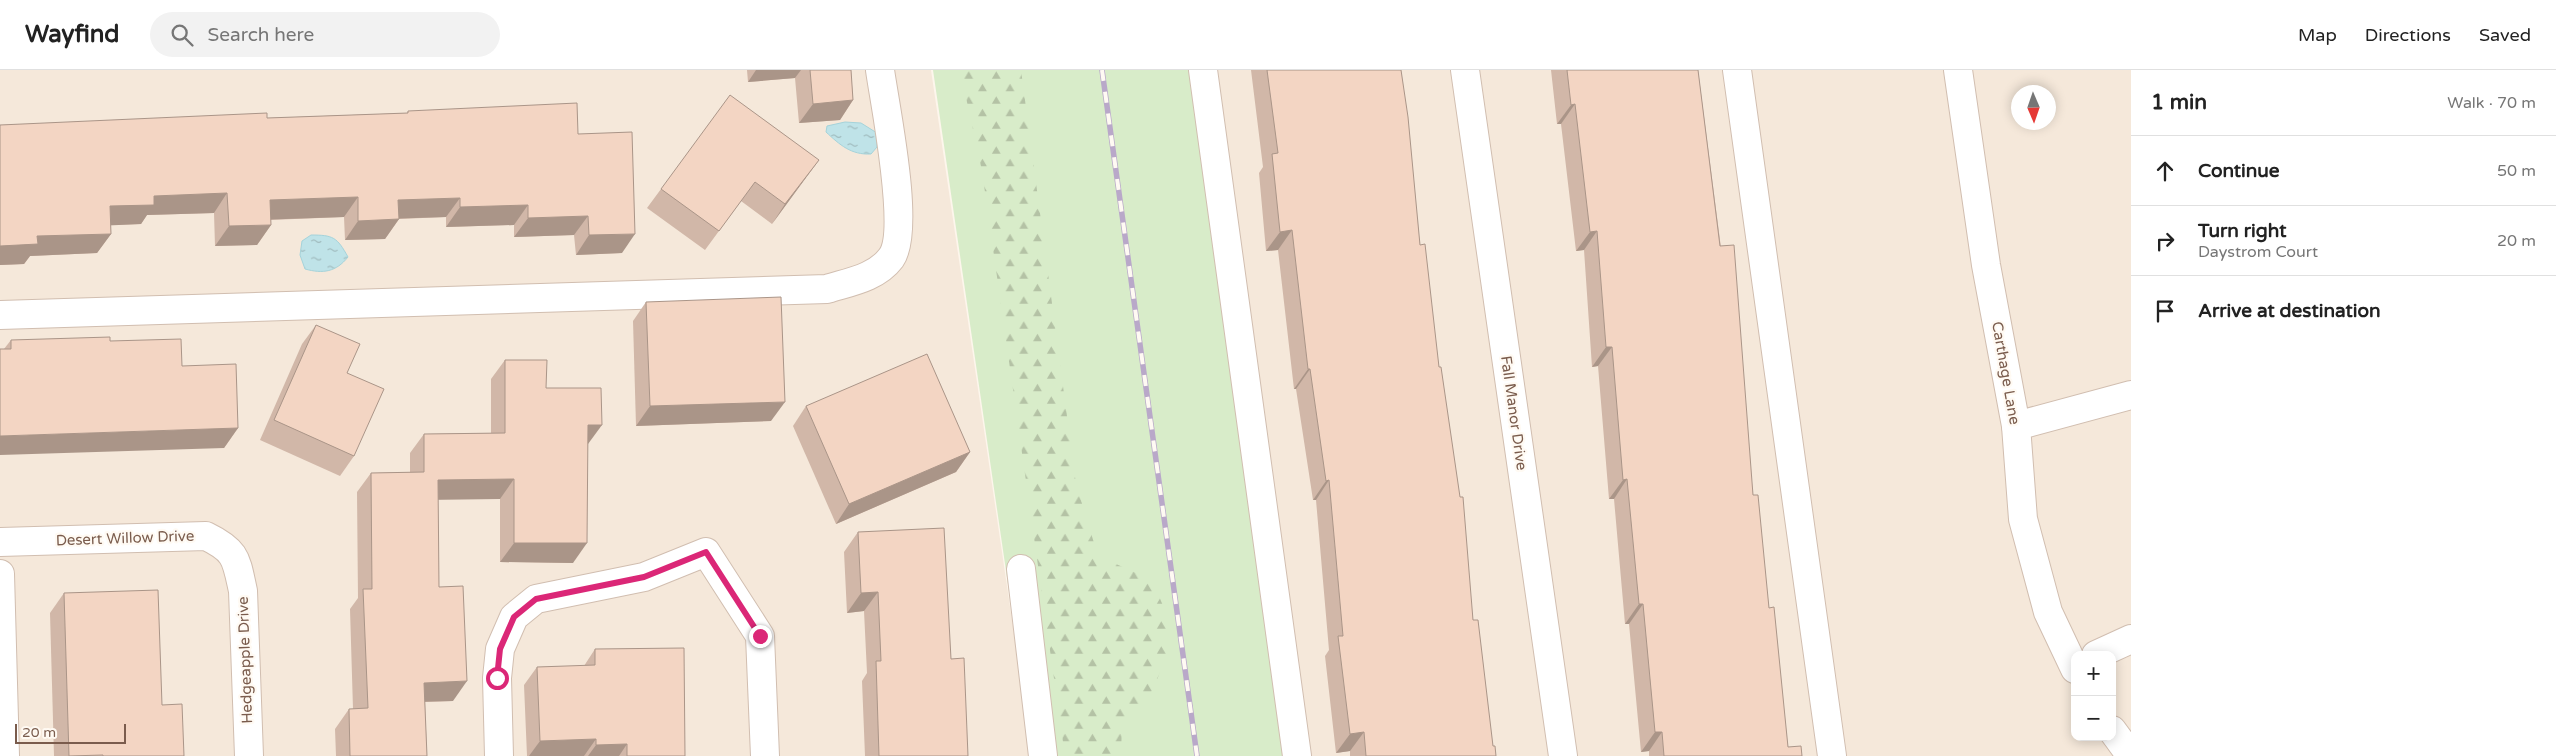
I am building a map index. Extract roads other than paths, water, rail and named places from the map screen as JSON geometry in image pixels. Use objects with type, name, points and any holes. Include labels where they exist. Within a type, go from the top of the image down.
[{"type":"street","points":[[0,315],[827,289],[868,277],[892,257],[899,231],[898,200],[880,70]]},
{"type":"street","points":[[1203,70],[1296,756]]},
{"type":"street","name":"Fall Manor Drive","points":[[1465,70],[1563,756]]},
{"type":"street","points":[[1737,70],[1832,756]]},
{"type":"street","name":"Carthage Lane","points":[[1958,70],[1986,265],[2016,426],[2024,519],[2048,612],[2072,651]]},
{"type":"street","points":[[2016,426],[2131,395]]},
{"type":"street","name":"Desert Willow Drive","points":[[0,542],[206,536],[227,546],[237,564]]},
{"type":"street","points":[[499,756],[497,678],[500,649],[514,617],[536,599],[644,577],[706,552],[760,636],[765,756]]},
{"type":"street","name":"Hedgeapple Drive","points":[[237,564],[243,591],[249,756]]},
{"type":"street","points":[[1021,569],[1043,756]]},
{"type":"street","points":[[0,574],[5,756]]},
{"type":"street","points":[[2107,651],[2131,639]]},
{"type":"street","points":[[2116,735],[2131,756]]},
{"type":"water","points":[[845,122],[861,123],[877,133],[877,147],[871,154],[852,151],[841,145],[826,132],[827,126]]},
{"type":"water","points":[[311,235],[334,238],[348,257],[334,269],[318,271],[305,269],[300,255],[302,241]]},
{"type":"railway","points":[[1102,70],[1197,756]]}]
